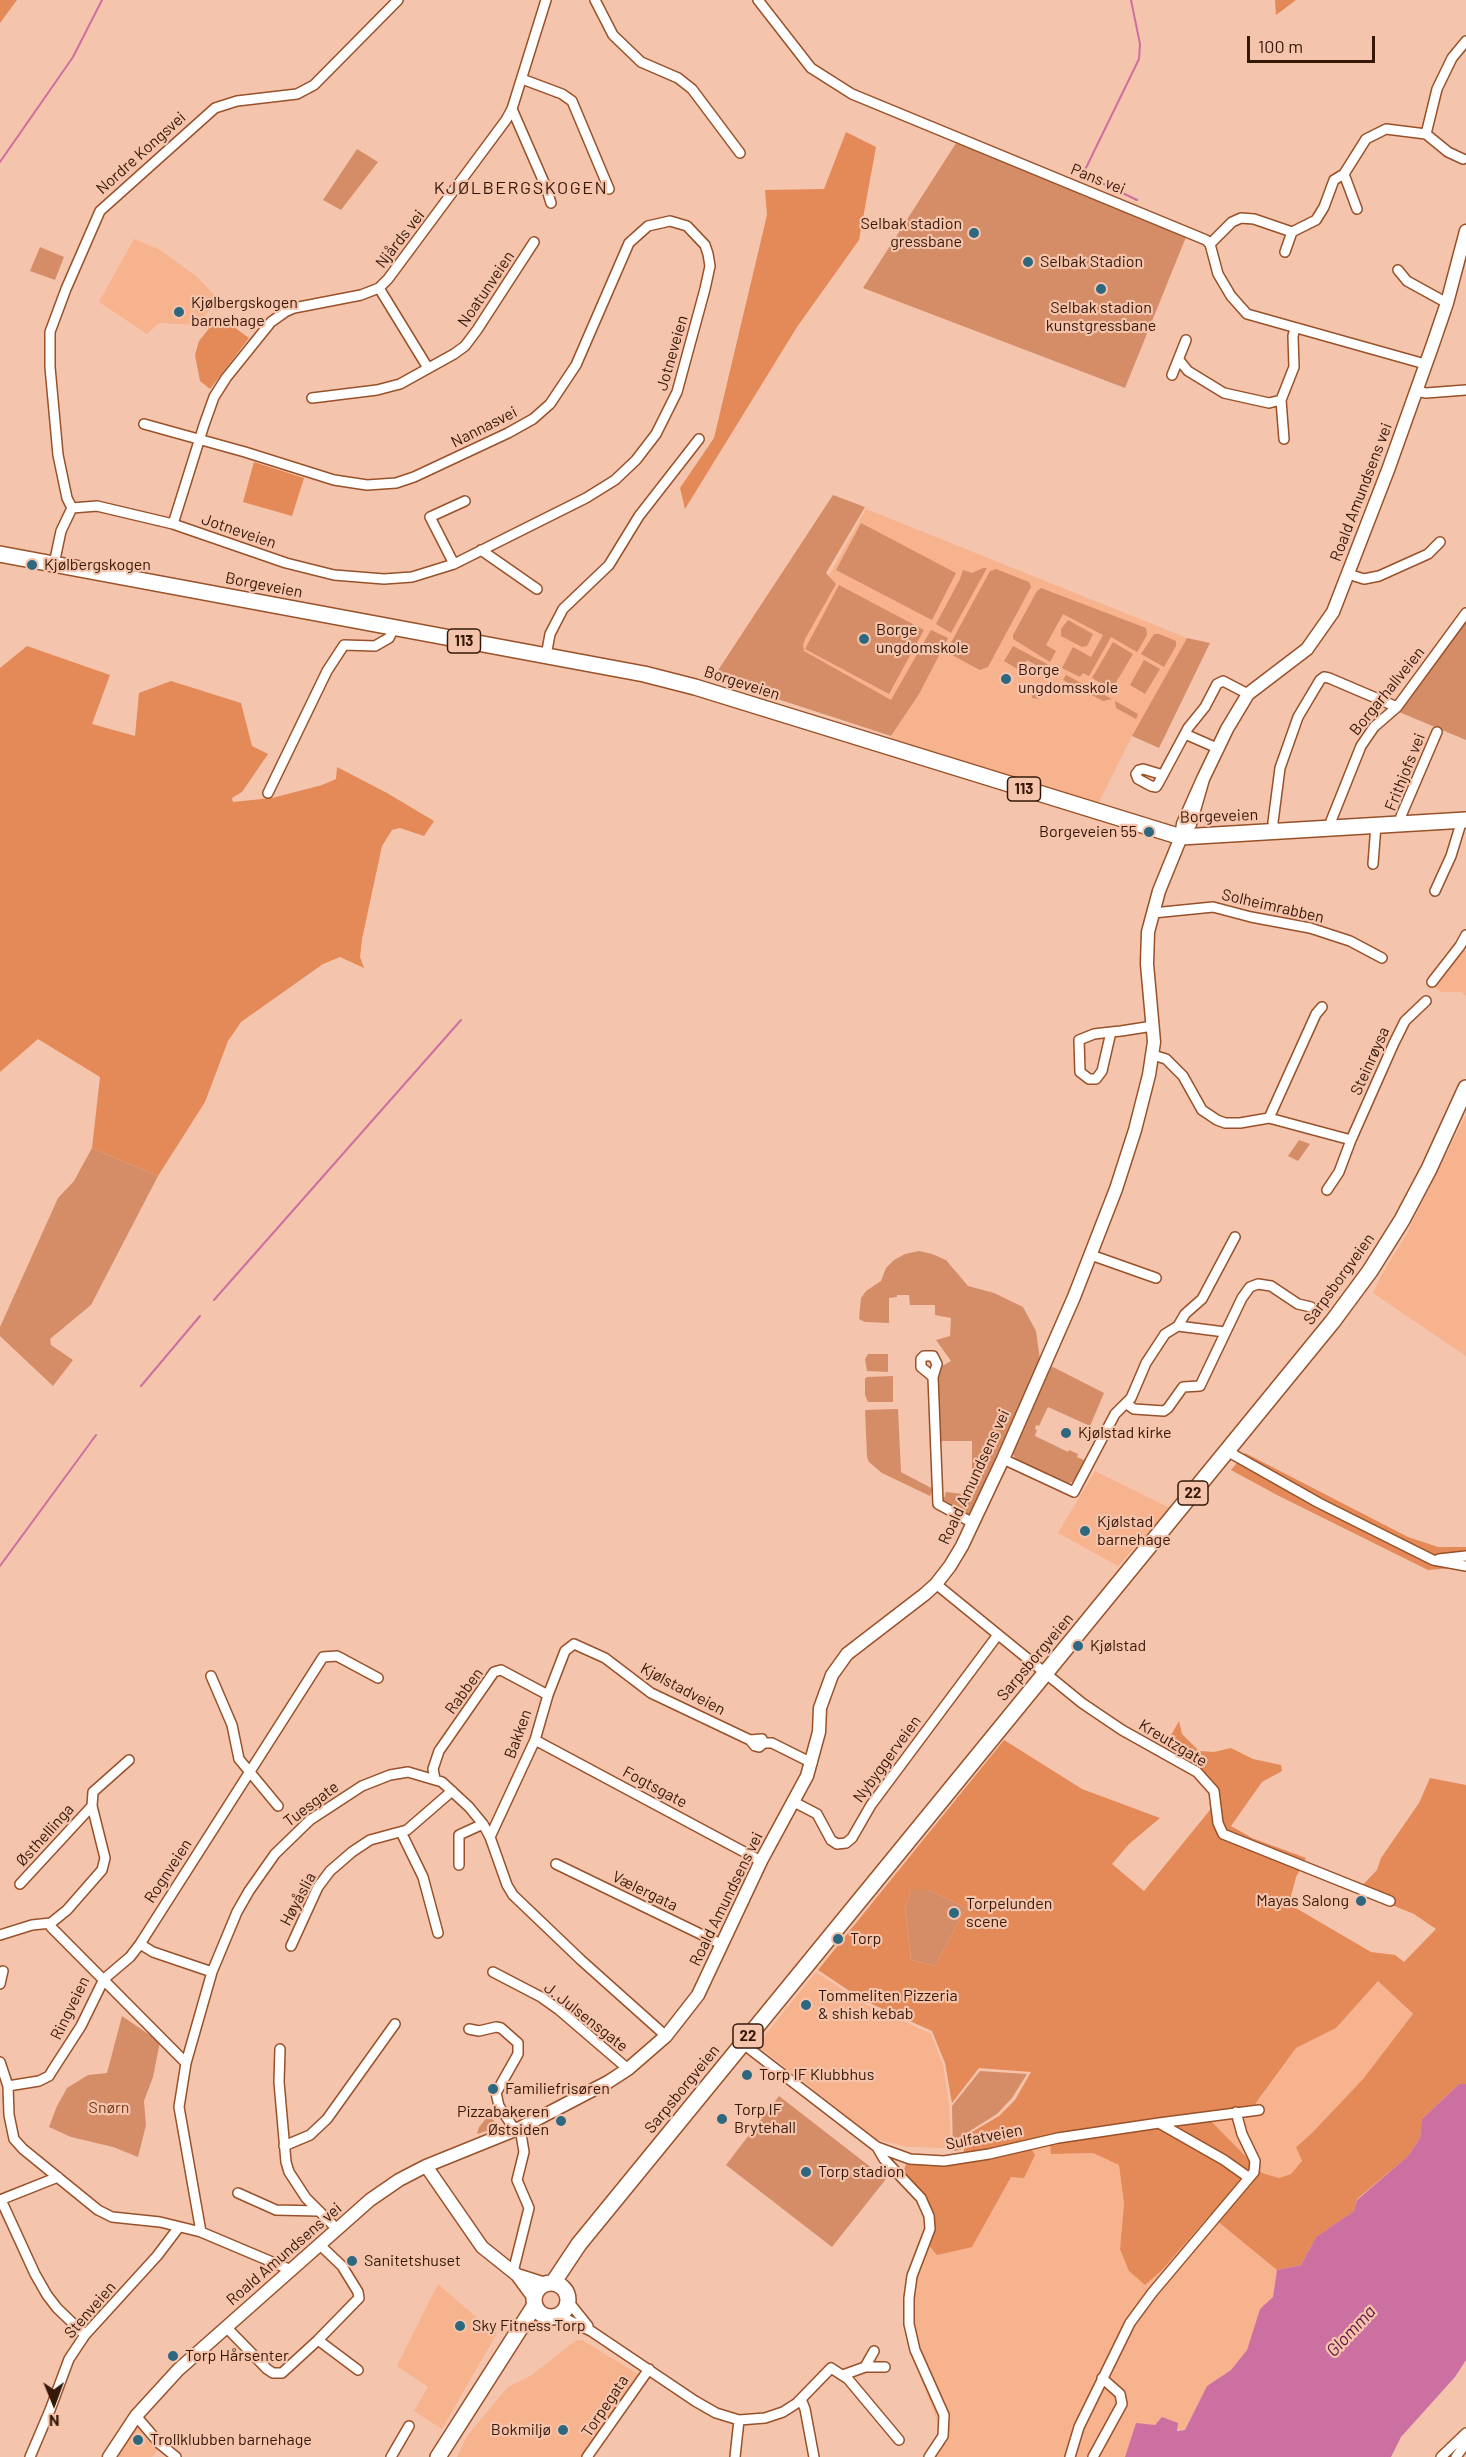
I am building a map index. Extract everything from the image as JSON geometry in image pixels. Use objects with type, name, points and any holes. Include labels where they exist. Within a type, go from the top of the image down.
[{"type":"main road","name":"Borgeveien","points":[[0,554],[644,674],[684,684],[1181,837],[1464,820]]},
{"type":"main road","name":"Sarpsborgveien","points":[[549,2284],[742,2043],[1333,1321],[1370,1271],[1415,1196],[1466,1088]]},
{"type":"main road","name":"Sarpsborgveien","points":[[567,2298],[571,2275],[595,2225]]},
{"type":"main road","points":[[549,2284],[562,2287],[567,2298]]},
{"type":"main road","name":"22","points":[[500,2362],[508,2344],[535,2301],[538,2290],[549,2284]]},
{"type":"main road","name":"22","points":[[438,2457],[456,2426],[500,2362],[530,2329],[564,2311],[567,2298]]},
{"type":"main road","points":[[535,2301],[541,2313],[555,2316]]},
{"type":"street","name":"Nordre Kongsvei","points":[[72,508],[67,498],[58,455],[50,367],[50,332],[100,211],[215,108],[237,101],[297,94],[314,85],[398,0]]},
{"type":"street","name":"Njårds vei","points":[[173,524],[214,397],[226,378],[272,321],[294,308],[361,295],[379,288],[406,257],[500,130],[512,110],[546,0]]},
{"type":"street","points":[[595,0],[613,35],[641,62],[678,78],[692,89],[740,153]]},
{"type":"street","name":"Pans vei","points":[[758,0],[812,68],[852,94],[1194,234],[1210,244]]},
{"type":"street","points":[[1426,134],[1437,90],[1452,58],[1466,41]]},
{"type":"street","points":[[522,79],[562,94],[572,101],[609,189]]},
{"type":"street","points":[[512,110],[551,203]]},
{"type":"street","points":[[1425,364],[1252,317],[1242,310],[1218,274],[1210,244],[1232,222],[1241,218],[1254,219],[1292,232],[1316,220],[1324,207],[1334,180],[1344,174],[1366,139],[1386,129],[1426,134],[1448,152],[1465,158]]},
{"type":"street","points":[[1344,174],[1357,208]]},
{"type":"street","name":"Nannasvei","points":[[144,424],[349,483],[383,485],[414,477],[508,433],[533,419],[550,404],[576,365],[629,243],[656,222],[678,223]]},
{"type":"street","name":"Jotneveien","points":[[72,508],[98,506],[173,524],[286,563],[334,575],[384,579],[412,577],[454,564],[586,498],[615,480],[636,460],[668,413],[677,392],[710,266],[705,245],[687,226],[678,223]]},
{"type":"street","name":"Roald Amundsens vei","points":[[109,2457],[136,2416],[178,2370],[370,2200],[399,2180],[426,2166],[517,2129],[628,2069],[666,2036],[698,1995],[761,1862],[794,1802],[812,1763],[826,1687],[840,1662],[855,1646],[936,1584],[962,1546],[1003,1459],[1091,1255],[1135,1130],[1153,1054],[1154,1026],[1147,950],[1153,913],[1181,837],[1190,824],[1203,779],[1217,748],[1248,694],[1293,661],[1318,637],[1333,612],[1461,270],[1466,231]]},
{"type":"street","points":[[1286,252],[1292,232]]},
{"type":"street","name":"Noatunveien","points":[[312,398],[377,390],[400,384],[465,346],[534,242]]},
{"type":"street","points":[[1398,270],[1407,281],[1447,303]]},
{"type":"street","points":[[379,288],[428,368]]},
{"type":"street","points":[[1284,439],[1281,400],[1294,367],[1295,328]]},
{"type":"street","points":[[1172,375],[1186,340]]},
{"type":"street","points":[[1179,360],[1188,371],[1224,393],[1269,403],[1281,400]]},
{"type":"street","points":[[1416,391],[1466,390]]},
{"type":"street","points":[[546,656],[550,634],[563,609],[609,565],[639,516],[699,439]]},
{"type":"street","points":[[454,564],[430,517],[465,501]]},
{"type":"street","points":[[54,564],[61,531],[72,508]]},
{"type":"street","points":[[1348,574],[1364,579],[1379,576],[1428,554],[1440,542]]},
{"type":"street","points":[[481,550],[537,589]]},
{"type":"street","name":"Borgarhallveien","points":[[1331,828],[1330,821],[1361,746],[1374,727],[1397,707],[1466,613]]},
{"type":"street","points":[[268,793],[322,681],[344,645],[375,646],[389,638],[394,628]]},
{"type":"street","points":[[1274,832],[1273,822],[1280,768],[1298,717],[1320,681],[1324,677],[1329,678],[1397,707]]},
{"type":"street","points":[[1163,775],[1185,734],[1220,681],[1228,682],[1248,694]]},
{"type":"street","name":"Frithjofs vei","points":[[1401,824],[1401,816],[1408,797],[1437,732]]},
{"type":"street","points":[[1185,734],[1217,748]]},
{"type":"street","points":[[1435,891],[1464,820]]},
{"type":"street","points":[[1373,864],[1376,825]]},
{"type":"street","name":"Solheimrabben","points":[[1153,913],[1213,907],[1310,928],[1350,941],[1382,958]]},
{"type":"street","points":[[1432,982],[1466,935]]},
{"type":"street","name":"Steinrøysa","points":[[1327,1190],[1339,1172],[1397,1035],[1405,1021],[1425,1001]]},
{"type":"street","points":[[1269,1118],[1316,1014],[1322,1007]]},
{"type":"street","points":[[1111,1032],[1102,1071],[1096,1079],[1089,1079],[1080,1072],[1079,1040],[1094,1034],[1154,1026]]},
{"type":"street","points":[[1153,1054],[1166,1059],[1183,1076],[1202,1110],[1217,1120],[1225,1123],[1240,1123],[1269,1118],[1351,1140]]},
{"type":"street","points":[[1003,1459],[1074,1491],[1115,1414],[1127,1404],[1146,1363],[1159,1342],[1165,1334],[1178,1326],[1185,1314],[1202,1299],[1235,1237]]},
{"type":"street","points":[[1091,1255],[1156,1278]]},
{"type":"street","points":[[1127,1404],[1134,1409],[1164,1411],[1184,1388],[1200,1386],[1242,1298],[1250,1287],[1258,1284],[1271,1286],[1298,1304],[1311,1307]]},
{"type":"street","points":[[1178,1326],[1225,1332]]},
{"type":"street","points":[[933,1377],[938,1504],[973,1523]]},
{"type":"street","points":[[1227,1450],[1319,1503],[1433,1560],[1466,1566]]},
{"type":"street","points":[[1433,1560],[1466,1556]]},
{"type":"street","name":"Kreutzgate","points":[[936,1584],[1067,1691],[1122,1730],[1197,1772],[1214,1791],[1218,1823],[1223,1834],[1390,1901]]},
{"type":"street","name":"Nybyggerveien","points":[[794,1802],[817,1814],[831,1840],[837,1844],[846,1843],[852,1838],[871,1805],[997,1636]]},
{"type":"street","name":"Kjølstadveien","points":[[574,1644],[604,1658],[651,1693],[750,1740],[759,1747],[764,1743],[772,1743],[812,1763]]},
{"type":"street","name":"Bakken","points":[[490,1837],[535,1740],[548,1695],[565,1651],[574,1644]]},
{"type":"street","name":"Rognveien","points":[[104,1980],[130,1957],[140,1944],[323,1657],[337,1656],[378,1678]]},
{"type":"street","name":"Rabben","points":[[435,1779],[433,1769],[439,1751],[494,1672],[501,1670],[548,1695]]},
{"type":"street","points":[[211,1676],[232,1725],[239,1759],[278,1806]]},
{"type":"street","name":"Fogtsgate","points":[[535,1740],[761,1862]]},
{"type":"street","name":"Østhellinga","points":[[51,1925],[68,1910],[102,1870],[105,1858],[92,1806],[93,1792],[129,1760]]},
{"type":"street","name":"Tuesgate","points":[[201,2232],[180,2118],[180,2091],[212,1972],[237,1912],[275,1854],[310,1820],[362,1786],[390,1775],[408,1772],[435,1779],[452,1791],[483,1824],[513,1895],[666,2036]]},
{"type":"street","name":"Høyåslia","points":[[291,1946],[318,1887],[330,1871],[370,1840],[407,1830],[452,1791]]},
{"type":"street","name":"Østhellinga","points":[[20,1884],[92,1806]]},
{"type":"street","points":[[459,1865],[459,1835],[483,1824]]},
{"type":"street","points":[[401,1832],[423,1877],[438,1932]]},
{"type":"street","name":"Vælergata","points":[[556,1864],[721,1944]]},
{"type":"street","points":[[0,1935],[32,1925],[51,1925]]},
{"type":"street","name":"Ringveien","points":[[8,2086],[39,2081],[49,2076],[81,2026],[104,1980],[51,1925]]},
{"type":"street","points":[[140,1944],[153,1952],[212,1972]]},
{"type":"street","points":[[0,1984],[3,1971]]},
{"type":"street","name":"J. Julsensgate","points":[[493,1972],[558,2009],[628,2069]]},
{"type":"street","points":[[104,1980],[186,2063]]},
{"type":"street","points":[[284,2146],[310,2135],[327,2119],[395,2024]]},
{"type":"street","points":[[469,2029],[479,2031],[495,2026],[501,2028],[518,2043],[518,2054],[496,2093],[499,2106],[517,2129],[524,2152],[517,2180],[529,2208],[515,2273]]},
{"type":"street","name":"Sulfatveien","points":[[742,2043],[877,2147],[910,2159],[944,2161],[989,2154],[1058,2138],[1259,2110]]},
{"type":"street","points":[[280,2049],[279,2082],[284,2146],[289,2172],[306,2198],[337,2229]]},
{"type":"street","points":[[0,2062],[8,2086],[9,2115],[14,2139],[92,2206],[112,2217],[160,2222],[201,2232],[291,2270]]},
{"type":"street","points":[[1073,2456],[1079,2427],[1130,2323],[1152,2293],[1254,2172],[1255,2161],[1242,2134],[1236,2112]]},
{"type":"street","points":[[1159,2123],[1224,2160],[1248,2177]]},
{"type":"street","points":[[877,2147],[884,2159],[921,2198],[929,2216],[930,2229],[912,2276],[909,2324],[915,2350],[944,2415],[943,2436],[929,2457]]},
{"type":"street","points":[[426,2166],[482,2247],[515,2273],[535,2301]]},
{"type":"street","points":[[58,2178],[1,2200],[47,2295],[57,2308],[85,2334]]},
{"type":"street","points":[[238,2193],[276,2210],[318,2211]]},
{"type":"street","name":"Stenveien","points":[[30,2457],[69,2359],[85,2334],[157,2256],[178,2227]]},
{"type":"street","points":[[226,2327],[273,2373],[282,2373],[359,2298],[358,2292],[342,2266],[320,2245]]},
{"type":"street","points":[[515,2273],[549,2284]]},
{"type":"street","name":"Torpegata","points":[[567,2298],[591,2331]]},
{"type":"street","name":"Torpegata","points":[[555,2316],[591,2331],[649,2369],[587,2457]]},
{"type":"street","points":[[318,2340],[358,2370]]},
{"type":"street","points":[[865,2367],[874,2350]]},
{"type":"street","points":[[843,2375],[865,2367],[885,2367]]},
{"type":"street","points":[[649,2369],[694,2401],[716,2413],[739,2420],[765,2418],[783,2412],[801,2399],[831,2368],[843,2375],[898,2440]]},
{"type":"street","points":[[1093,2457],[1122,2404],[1120,2394],[1102,2378]]},
{"type":"street","points":[[801,2399],[814,2457]]},
{"type":"street","points":[[136,2416],[160,2444],[176,2457]]},
{"type":"street","points":[[735,2457],[739,2420]]},
{"type":"street","points":[[391,2457],[409,2426]]},
{"type":"street","points":[[1441,2457],[1466,2433]]},
{"type":"street","points":[[1456,2457],[1466,2443]]},
{"type":"shaded area","points":[[0,0],[17,0],[0,23]]},
{"type":"shaded area","points":[[1275,0],[1296,0],[1276,15]]},
{"type":"shaded area","points":[[846,132],[876,147],[859,240],[797,327],[685,509],[680,488],[714,438],[767,215],[765,190],[824,189]]},
{"type":"shaded area","points":[[134,239],[160,250],[196,276],[219,300],[196,325],[159,323],[147,334],[99,302]]},
{"type":"shaded area","points":[[219,316],[249,338],[210,389],[200,381],[195,355],[199,341]]},
{"type":"shaded area","points":[[254,462],[304,478],[292,516],[243,502]]},
{"type":"shaded area","name":"Borge ungdomsskole","points":[[866,509],[1187,638],[1132,736],[1097,806],[888,741],[907,711],[790,646]]},
{"type":"shaded area","points":[[27,646],[110,675],[92,724],[135,736],[139,693],[171,681],[241,703],[252,746],[268,754],[242,792],[232,798],[233,802],[272,798],[322,785],[336,779],[337,767],[434,821],[424,836],[400,828],[392,830],[382,846],[362,939],[360,957],[364,968],[340,957],[323,964],[241,1022],[228,1041],[205,1102],[158,1176],[92,1148],[100,1077],[38,1039],[0,1072],[0,668]]},
{"type":"shaded area","points":[[1466,942],[1466,996],[1461,992],[1441,992],[1434,987]]},
{"type":"shaded area","points":[[1466,1115],[1466,1356],[1373,1293],[1406,1235]]},
{"type":"shaded area","points":[[1245,1453],[1408,1537],[1438,1547],[1466,1547],[1466,1567],[1428,1570],[1277,1495],[1231,1470]]},
{"type":"shaded area","points":[[1095,1471],[1170,1508],[1118,1566],[1058,1533]]},
{"type":"shaded area","points":[[1179,1721],[1182,1734],[1199,1751],[1214,1752],[1231,1748],[1253,1759],[1281,1765],[1282,1771],[1262,1782],[1231,1826],[1252,1838],[1306,1858],[1296,1877],[1289,1904],[1371,1952],[1395,1955],[1404,1962],[1436,1929],[1414,1914],[1357,1891],[1377,1870],[1381,1858],[1419,1803],[1430,1778],[1466,1785],[1466,2084],[1459,2084],[1422,2119],[1420,2138],[1408,2156],[1357,2199],[1354,2211],[1316,2237],[1301,2265],[1277,2270],[1210,2215],[1163,2269],[1145,2285],[1129,2271],[1120,2249],[1124,2204],[1119,2165],[1093,2153],[1051,2154],[1050,2142],[1029,2145],[1035,2155],[1024,2178],[1011,2177],[972,2247],[937,2255],[927,2243],[933,2214],[930,2204],[903,2171],[908,2161],[962,2159],[967,2135],[999,2116],[1015,2100],[1031,2072],[979,2068],[952,2103],[945,2063],[932,2031],[863,2000],[818,1970],[1004,1740],[1082,1789],[1160,1818],[1129,1844],[1112,1864],[1144,1891],[1210,1810],[1217,1810],[1209,1779],[1200,1766],[1165,1746]],"holes":[[[911,1890],[929,1890],[966,1908],[935,1966],[911,1960],[905,1907]],[[1378,1981],[1413,2014],[1363,2079],[1296,2147],[1302,2161],[1291,2174],[1279,2178],[1262,2173],[1210,2120],[1253,2107],[1296,2048],[1336,2028]]]},
{"type":"shaded area","points":[[816,1972],[861,2002],[931,2034],[943,2065],[949,2104],[951,2148],[907,2147],[876,2139],[757,2045]]},
{"type":"shaded area","points":[[1378,1981],[1413,2015],[1363,2079],[1311,2134],[1296,2146],[1302,2161],[1291,2174],[1279,2178],[1262,2173],[1210,2120],[1260,2099],[1296,2048],[1336,2028]]},
{"type":"shaded area","points":[[1050,2142],[1052,2154],[1093,2153],[1119,2165],[1124,2204],[1120,2249],[1163,2269],[1210,2214],[1277,2270],[1273,2297],[1260,2309],[1247,2350],[1231,2370],[1207,2386],[1185,2430],[1136,2424],[1125,2457],[926,2457],[939,2434],[938,2423],[907,2343],[904,2309],[906,2291],[927,2243],[972,2247],[1011,2177],[1024,2177],[1035,2155],[1028,2145]]},
{"type":"shaded area","points":[[438,2284],[497,2333],[442,2429],[414,2411],[428,2387],[397,2366]]},
{"type":"shaded area","points":[[582,2340],[643,2377],[587,2457],[457,2457],[467,2436],[508,2387],[532,2375],[575,2341]]},
{"type":"shaded area","name":"Trollklubben barnehage","points":[[136,2425],[141,2425],[160,2447],[152,2457],[119,2457],[114,2453]]},
{"type":"green space","name":"Selbak Stadion","points":[[960,137],[1188,232],[1125,388],[863,288]]},
{"type":"green space","points":[[357,149],[378,162],[341,210],[323,200]]},
{"type":"green space","points":[[40,247],[64,257],[55,280],[30,271]]},
{"type":"green space","points":[[833,495],[865,507],[826,573],[836,584],[805,639],[804,651],[891,700],[931,630],[948,638],[919,694],[891,736],[713,678]]},
{"type":"green space","points":[[861,523],[956,573],[932,620],[836,570]]},
{"type":"green space","points":[[987,568],[951,633],[936,624],[963,570],[972,573]]},
{"type":"green space","points":[[996,569],[1029,582],[1031,587],[988,667],[980,670],[952,655],[948,648],[990,571]]},
{"type":"green space","name":"Borge ungdomskole","points":[[839,585],[924,630],[889,694],[805,649]]},
{"type":"green space","points":[[1041,588],[1146,628],[1147,635],[1137,652],[1111,637],[1089,676],[1083,673],[1080,677],[1062,668],[1073,647],[1091,657],[1103,635],[1063,614],[1046,645],[1056,651],[1050,662],[1013,639],[1037,591]]},
{"type":"green space","points":[[1466,619],[1466,740],[1399,712]]},
{"type":"green space","points":[[1068,620],[1093,634],[1087,646],[1082,647],[1061,636],[1061,629]]},
{"type":"green space","points":[[1154,634],[1176,641],[1176,646],[1164,667],[1141,654]]},
{"type":"green space","points":[[1187,638],[1210,643],[1159,748],[1132,736]]},
{"type":"green space","points":[[1113,642],[1133,654],[1112,689],[1092,678]]},
{"type":"green space","points":[[1013,646],[1049,665],[1046,671],[1027,660],[1021,671],[1004,661]]},
{"type":"green space","points":[[1144,660],[1160,669],[1145,694],[1130,685]]},
{"type":"green space","points":[[1066,675],[1112,699],[1103,701],[1063,680]]},
{"type":"green space","points":[[1047,683],[1050,686],[1045,693],[1038,699],[1032,698],[1032,691]]},
{"type":"green space","points":[[1115,701],[1138,714],[1136,719],[1116,708]]},
{"type":"green space","points":[[1299,1140],[1310,1144],[1298,1161],[1288,1156]]},
{"type":"green space","points":[[92,1148],[158,1176],[91,1305],[50,1339],[51,1345],[73,1360],[53,1386],[0,1336],[0,1327],[58,1198],[74,1181]]},
{"type":"green space","points":[[919,1251],[946,1260],[968,1286],[994,1293],[1023,1307],[1036,1331],[1041,1367],[995,1459],[971,1516],[943,1502],[946,1492],[972,1495],[972,1441],[939,1441],[937,1372],[951,1361],[936,1340],[950,1336],[951,1318],[935,1315],[935,1305],[910,1305],[909,1295],[897,1295],[897,1297],[889,1298],[889,1323],[865,1322],[859,1319],[861,1298],[866,1291],[881,1281],[886,1268],[905,1254]]},
{"type":"green space","points":[[868,1354],[888,1354],[888,1372],[867,1371],[865,1359]]},
{"type":"green space","points":[[1053,1367],[1104,1393],[1090,1426],[1048,1407],[1039,1426],[1036,1425],[1035,1436],[1068,1452],[1069,1450],[1078,1454],[1077,1457],[1086,1461],[1074,1481],[1069,1483],[1026,1464],[1015,1458],[1012,1452],[1048,1368]]},
{"type":"green space","points":[[893,1376],[893,1402],[868,1402],[865,1395],[865,1379]]},
{"type":"green space","points":[[898,1409],[901,1472],[933,1489],[930,1496],[882,1473],[869,1462],[867,1457],[865,1410]]},
{"type":"green space","points":[[911,1890],[929,1890],[966,1908],[935,1966],[911,1960],[905,1907]]},
{"type":"green space","name":"Snørn","points":[[122,2016],[160,2042],[153,2077],[144,2101],[146,2125],[138,2157],[113,2147],[71,2137],[49,2127],[67,2088],[88,2075],[107,2073]]},
{"type":"green space","points":[[980,2071],[1027,2074],[1012,2098],[997,2114],[965,2134],[961,2150],[953,2151],[952,2106]]},
{"type":"green space","name":"Torp stadion","points":[[779,2096],[886,2179],[832,2247],[726,2165]]},
{"type":"green space","points":[[489,2115],[499,2127],[477,2134],[479,2127]]},
{"type":"water","name":"Glomma","points":[[1459,2084],[1466,2084],[1466,2360],[1455,2377],[1401,2437],[1391,2457],[1125,2457],[1136,2423],[1155,2425],[1162,2417],[1178,2423],[1177,2431],[1185,2430],[1207,2386],[1231,2370],[1247,2350],[1260,2309],[1273,2297],[1277,2270],[1301,2265],[1316,2237],[1354,2211],[1357,2200],[1408,2156],[1420,2138],[1422,2119]]},
{"type":"waterway","points":[[0,162],[73,57],[102,0]]},
{"type":"waterway","points":[[1131,0],[1140,44],[1139,59],[1083,174],[1137,200]]},
{"type":"waterway","points":[[214,1300],[461,1020]]},
{"type":"waterway","points":[[141,1386],[200,1316]]},
{"type":"waterway","points":[[0,1566],[96,1435]]},
{"type":"place","name":"Selbak stadion gressbane","points":[[974,233]]},
{"type":"place","name":"Selbak Stadion","points":[[1028,262]]},
{"type":"place","name":"Selbak stadion kunstgressbane","points":[[1101,289]]},
{"type":"place","name":"Kjølbergskogen barnehage","points":[[179,312]]},
{"type":"place","name":"Kjølbergskogen","points":[[32,565]]},
{"type":"place","name":"Borge ungdomskole","points":[[864,639]]},
{"type":"place","name":"Borge ungdomsskole","points":[[1006,679]]},
{"type":"place","name":"Borgeveien 55","points":[[1149,832]]},
{"type":"place","name":"Kjølstad kirke","points":[[1066,1433]]},
{"type":"place","name":"Kjølstad barnehage","points":[[1085,1531]]},
{"type":"place","name":"Kjølstad","points":[[1078,1646]]},
{"type":"place","name":"Mayas Salong","points":[[1361,1901]]},
{"type":"place","name":"Torpelunden scene","points":[[954,1913]]},
{"type":"place","name":"Torp","points":[[838,1939]]},
{"type":"place","name":"Tommeliten Pizzeria & shish kebab","points":[[806,2005]]},
{"type":"place","name":"Torp IF Klubbhus","points":[[747,2075]]},
{"type":"place","name":"Familiefrisøren","points":[[493,2089]]},
{"type":"place","name":"Torp IF Brytehall","points":[[722,2119]]},
{"type":"place","name":"Pizzabakeren Østsiden","points":[[561,2121]]},
{"type":"place","name":"Torp stadion","points":[[806,2172]]},
{"type":"place","name":"Sanitetshuset","points":[[352,2261]]},
{"type":"place","name":"Sky Fitness Torp","points":[[460,2326]]},
{"type":"place","name":"Torp Hårsenter","points":[[173,2356]]},
{"type":"place","name":"Bokmiljø","points":[[563,2430]]},
{"type":"place","name":"Trollklubben barnehage","points":[[138,2440]]},
{"type":"district","name":"KJØLBERGSKOGEN","points":[[521,188]]}]
